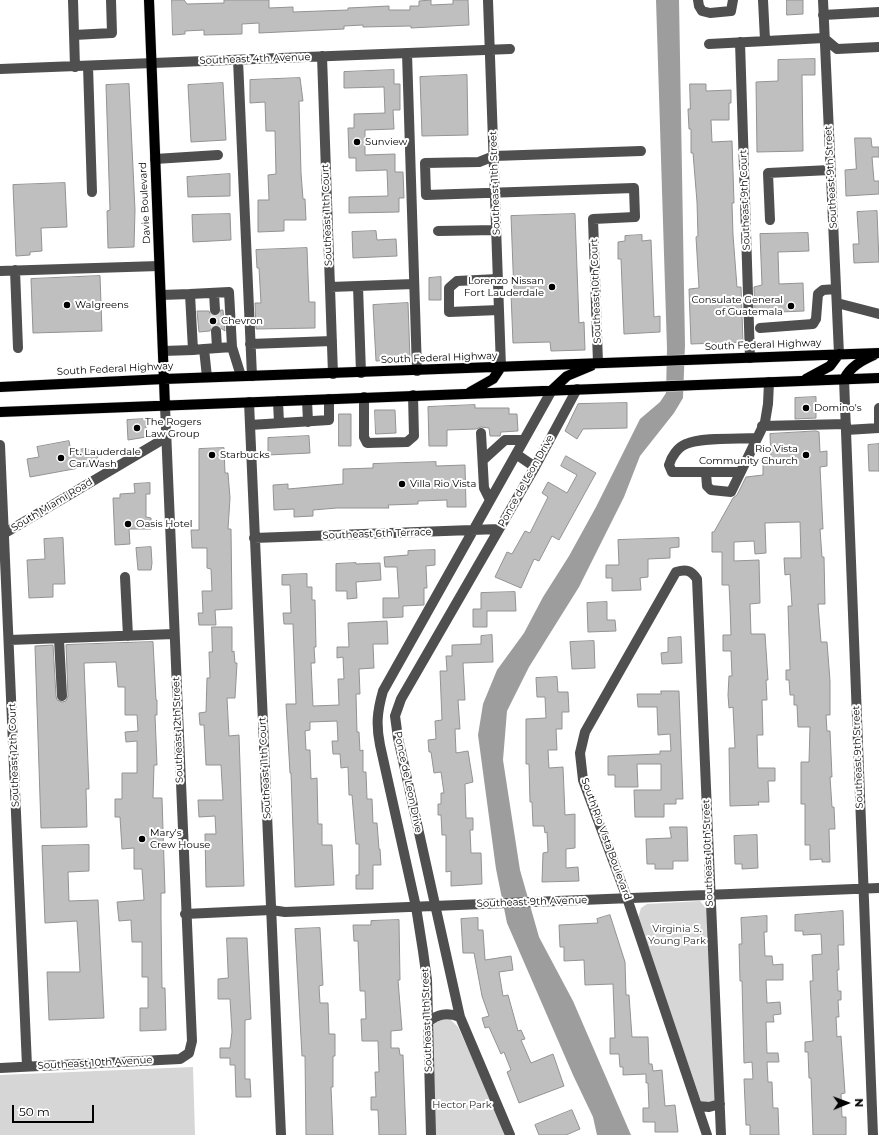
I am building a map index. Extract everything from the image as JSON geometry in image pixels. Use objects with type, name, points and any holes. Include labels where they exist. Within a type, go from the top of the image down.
[{"type":"main road","name":"Davie Boulevard","points":[[149,0],[150,64],[165,406]]},
{"type":"main road","name":"South Federal Highway","points":[[0,387],[164,378],[333,374],[878,353]]},
{"type":"main road","points":[[844,379],[849,370],[859,362],[878,353]]},
{"type":"main road","points":[[801,381],[822,372],[830,366],[840,354]]},
{"type":"main road","points":[[552,390],[567,376],[598,363]]},
{"type":"main road","points":[[468,393],[493,379],[501,367]]},
{"type":"main road","points":[[0,412],[879,378]]},
{"type":"street","points":[[73,0],[75,66]]},
{"type":"street","points":[[74,35],[112,33],[111,0]]},
{"type":"street","name":"Southeast 11th Street","points":[[488,0],[501,367]]},
{"type":"street","points":[[698,0],[702,11],[710,13],[731,11],[733,0]]},
{"type":"street","points":[[763,0],[765,40]]},
{"type":"street","name":"Southeast 9th Street","points":[[823,0],[840,354]]},
{"type":"street","points":[[823,15],[879,12]]},
{"type":"street","points":[[709,44],[824,38],[837,50],[879,47]]},
{"type":"street","name":"Southeast 9th Court","points":[[740,42],[750,358]]},
{"type":"street","name":"Southeast 4th Avenue","points":[[0,69],[510,49]]},
{"type":"street","points":[[407,53],[417,370]]},
{"type":"street","name":"Southeast 11th Court","points":[[322,56],[333,374]]},
{"type":"street","points":[[238,60],[252,376]]},
{"type":"street","points":[[88,66],[92,192]]},
{"type":"street","points":[[495,194],[426,195],[425,163],[479,162],[494,156],[641,151]]},
{"type":"street","points":[[154,159],[218,155]]},
{"type":"street","points":[[770,220],[768,173],[830,170]]},
{"type":"street","name":"Southeast 10th Court","points":[[495,194],[634,188],[635,217],[594,219],[598,363]]},
{"type":"street","points":[[438,231],[496,230]]},
{"type":"street","points":[[0,271],[159,266]]},
{"type":"street","points":[[15,270],[18,348]]},
{"type":"street","points":[[498,279],[457,281],[449,288],[449,312],[499,310]]},
{"type":"street","points":[[330,287],[414,284]]},
{"type":"street","points":[[358,286],[361,373]]},
{"type":"street","points":[[760,328],[813,324],[816,319],[818,294],[823,290],[836,289]]},
{"type":"street","points":[[161,294],[229,292],[232,347],[241,376]]},
{"type":"street","points":[[214,293],[215,310]]},
{"type":"street","points":[[190,294],[193,350]]},
{"type":"street","points":[[837,303],[879,314]]},
{"type":"street","points":[[216,331],[217,348]]},
{"type":"street","points":[[250,344],[332,342]]},
{"type":"street","points":[[163,351],[232,347]]},
{"type":"street","points":[[204,349],[207,377]]},
{"type":"street","name":"Southeast 9th Street","points":[[844,379],[873,1135]]},
{"type":"street","points":[[706,473],[707,486],[711,490],[730,492],[762,426],[768,404],[769,382]]},
{"type":"street","name":"Ponce de Leon Drive","points":[[509,1134],[460,1017],[398,738],[395,716],[401,699],[535,466],[577,389]]},
{"type":"street","name":"Ponce de Leon Drive","points":[[416,907],[380,746],[377,730],[377,710],[382,691],[552,390]]},
{"type":"street","points":[[364,397],[364,437],[367,444],[406,442],[414,436],[413,395]]},
{"type":"street","points":[[250,424],[329,420],[329,399]]},
{"type":"street","points":[[307,400],[308,422]]},
{"type":"street","points":[[278,401],[279,423]]},
{"type":"street","name":"Southeast 11th Court","points":[[249,402],[280,1135]]},
{"type":"street","name":"Southeast 12th Street","points":[[165,406],[185,914],[192,1041],[189,1053]]},
{"type":"street","points":[[762,426],[879,428],[879,408]]},
{"type":"street","points":[[481,433],[484,488],[490,500]]},
{"type":"street","name":"South Miami Road","points":[[2,535],[167,437]]},
{"type":"street","points":[[740,472],[672,472],[669,466],[670,460],[681,447],[687,443],[756,437]]},
{"type":"street","points":[[483,460],[505,440],[524,440]]},
{"type":"street","name":"Southeast 12th Court","points":[[0,445],[2,535],[9,640],[27,1066]]},
{"type":"street","points":[[516,454],[535,466]]},
{"type":"street","name":"Southeast 6th Terrace","points":[[254,538],[499,529]]},
{"type":"street","name":"South Rio Vista Boulevard","points":[[692,572],[684,570],[676,572],[585,732],[580,753],[583,780],[627,898],[707,1135]]},
{"type":"street","name":"Southeast 10th Street","points":[[692,572],[697,579],[721,1135]]},
{"type":"street","points":[[125,577],[128,636]]},
{"type":"street","points":[[9,640],[174,634]]},
{"type":"street","points":[[59,639],[62,696]]},
{"type":"street","points":[[407,868],[417,871],[426,866]]},
{"type":"street","name":"Southeast 9th Avenue","points":[[185,914],[271,910],[285,912],[879,888]]},
{"type":"street","name":"Southeast 11th Street","points":[[416,907],[427,980],[431,1135]]},
{"type":"street","points":[[428,1022],[443,1014],[460,1017]]},
{"type":"street","name":"Southeast 10th Avenue","points":[[0,1068],[180,1059],[189,1053]]},
{"type":"street","points":[[698,1106],[709,1107],[720,1104]]},
{"type":"green space","name":"Virginia S. Young Park","points":[[700,901],[706,908],[708,914],[716,1100],[713,1104],[701,1101],[638,918],[641,908],[647,904]]},
{"type":"green space","name":"Hector Park","points":[[441,1019],[450,1019],[458,1027],[502,1123],[504,1135],[435,1135],[433,1025]]},
{"type":"green space","points":[[193,1067],[195,1135],[0,1135],[0,1075]]},
{"type":"shaded area","points":[[656,0],[679,0],[685,345],[683,398],[674,413],[640,456],[624,497],[579,587],[529,667],[507,711],[503,760],[520,870],[539,937],[573,1001],[631,1135],[597,1135],[593,1117],[573,1075],[507,923],[496,869],[478,735],[483,704],[497,670],[524,633],[543,597],[569,556],[596,507],[640,419],[660,402],[666,393],[667,349]]},
{"type":"building","points":[[172,0],[184,0],[187,4],[224,3],[224,0],[269,0],[269,8],[293,7],[293,12],[348,10],[348,8],[389,6],[389,10],[410,10],[410,6],[419,6],[419,1],[431,0],[431,5],[453,4],[453,0],[468,0],[469,25],[411,28],[411,26],[363,27],[363,25],[344,26],[344,29],[259,33],[259,23],[242,24],[242,34],[204,35],[204,30],[185,31],[185,34],[173,35]]},
{"type":"building","points":[[787,0],[803,0],[803,14],[787,15]]},
{"type":"building","points":[[815,59],[815,75],[802,75],[803,151],[757,152],[756,82],[778,81],[778,60]]},
{"type":"building","name":"Sunview","points":[[394,70],[394,84],[400,84],[400,110],[393,110],[394,129],[365,130],[365,155],[395,154],[395,172],[403,172],[404,198],[399,198],[399,212],[349,213],[349,197],[388,196],[387,170],[356,171],[356,158],[349,158],[348,128],[354,128],[354,114],[385,113],[384,87],[344,88],[344,72]]},
{"type":"building","points":[[467,75],[468,135],[422,136],[420,77]]},
{"type":"building","points":[[300,78],[303,101],[299,101],[301,173],[303,199],[305,199],[306,220],[284,220],[284,231],[258,232],[258,200],[269,200],[268,175],[276,174],[275,131],[266,131],[265,102],[250,103],[250,80]]},
{"type":"building","points":[[223,83],[226,140],[191,142],[188,85]]},
{"type":"building","points":[[129,84],[135,210],[134,247],[108,248],[107,211],[110,210],[106,85]]},
{"type":"building","points":[[690,84],[706,84],[706,91],[731,90],[729,120],[711,120],[712,142],[732,141],[734,203],[732,203],[733,235],[737,287],[741,287],[743,342],[691,344],[689,289],[699,288],[696,237],[698,236],[697,202],[693,153],[691,153],[691,129],[689,129],[688,109],[690,109]]},
{"type":"building","points":[[855,138],[871,138],[872,147],[879,147],[879,157],[872,157],[874,181],[879,181],[879,194],[846,196],[845,170],[856,169]]},
{"type":"building","points":[[230,174],[230,196],[188,197],[187,177]]},
{"type":"building","points":[[65,183],[67,227],[41,228],[42,251],[30,252],[30,255],[16,256],[13,185]]},
{"type":"building","points":[[877,211],[879,262],[854,263],[853,244],[859,244],[857,212]]},
{"type":"building","points":[[230,214],[231,240],[193,242],[192,215]]},
{"type":"building","name":"Lorenzo Nissan Fort Lauderdale","points":[[575,214],[579,323],[584,322],[585,350],[551,351],[550,342],[513,343],[511,294],[514,294],[511,216]]},
{"type":"building","points":[[376,231],[377,240],[396,239],[397,256],[353,258],[352,232]]},
{"type":"building","points":[[808,233],[809,251],[778,252],[779,284],[803,283],[804,311],[755,313],[754,287],[762,285],[760,234]]},
{"type":"building","points":[[642,235],[642,241],[651,240],[654,317],[660,316],[660,332],[624,334],[621,259],[618,259],[618,242],[625,241],[625,236]]},
{"type":"building","points":[[307,248],[309,302],[315,302],[315,328],[256,329],[255,303],[261,303],[259,268],[257,268],[256,250]]},
{"type":"building","name":"Walgreens","points":[[100,276],[102,331],[33,333],[31,279]]},
{"type":"building","points":[[441,277],[441,300],[429,300],[429,278]]},
{"type":"building","points":[[408,303],[410,359],[376,361],[373,305]]},
{"type":"building","name":"Chevron","points":[[221,310],[223,310],[225,331],[216,325],[212,326],[210,331],[199,332],[197,311],[209,311],[210,314],[215,316],[219,315]]},
{"type":"building","name":"Domino's","points":[[816,397],[816,418],[795,419],[795,398]]},
{"type":"building","points":[[627,403],[627,428],[583,429],[577,439],[565,431],[578,404]]},
{"type":"building","points":[[475,405],[475,408],[509,408],[509,414],[517,414],[518,431],[501,432],[500,436],[490,436],[489,428],[481,427],[476,429],[447,430],[447,446],[429,446],[428,407]]},
{"type":"building","points":[[375,410],[395,410],[396,433],[376,434]]},
{"type":"building","points":[[339,414],[351,414],[351,446],[339,446]]},
{"type":"building","name":"The Rogers Law Group","points":[[146,419],[146,437],[128,440],[127,420]]},
{"type":"building","points":[[819,432],[820,452],[827,451],[827,466],[820,467],[823,529],[820,529],[822,557],[824,557],[825,604],[818,604],[821,642],[827,642],[830,681],[830,715],[826,715],[827,731],[830,731],[832,777],[830,777],[835,829],[829,829],[830,862],[822,862],[822,859],[810,860],[810,845],[805,845],[805,804],[801,804],[801,762],[809,762],[810,727],[798,727],[797,705],[794,705],[794,695],[790,695],[789,680],[786,680],[786,670],[790,670],[788,606],[792,606],[790,574],[785,575],[784,558],[801,558],[800,522],[765,523],[766,553],[755,554],[754,541],[734,542],[734,561],[759,560],[760,603],[750,604],[751,634],[765,634],[768,680],[766,680],[767,700],[762,700],[763,735],[757,735],[758,768],[775,768],[775,781],[768,781],[769,802],[758,802],[759,805],[730,806],[729,748],[735,748],[733,707],[729,708],[728,695],[729,676],[732,676],[731,651],[723,651],[723,635],[731,635],[729,585],[722,585],[722,552],[712,552],[712,532],[714,532],[733,498],[737,495],[746,477],[763,475],[763,459],[771,459],[770,434]]},
{"type":"building","points":[[309,436],[310,453],[268,455],[268,438]]},
{"type":"building","name":"Ft. Lauderdale Car Wash","points":[[69,441],[71,451],[87,448],[87,450],[97,449],[98,461],[89,462],[90,466],[30,477],[27,459],[39,457],[37,447]]},
{"type":"building","points":[[879,444],[879,471],[869,471],[868,445]]},
{"type":"building","points":[[224,448],[225,473],[228,473],[230,498],[228,529],[231,529],[232,609],[215,610],[216,625],[199,625],[198,613],[203,613],[202,591],[212,591],[211,569],[207,568],[207,548],[192,548],[191,530],[199,530],[199,449]]},
{"type":"building","points":[[566,456],[596,473],[559,540],[552,536],[539,561],[534,559],[521,588],[495,577],[507,552],[512,554],[525,531],[530,533],[548,497],[542,493],[548,482],[567,493],[577,475],[561,466]]},
{"type":"building","points":[[436,462],[436,466],[465,465],[466,507],[447,507],[447,500],[418,501],[418,504],[388,505],[389,508],[337,508],[313,510],[313,516],[294,517],[294,509],[274,510],[273,485],[288,484],[288,489],[343,484],[343,469],[373,468],[373,464]]},
{"type":"building","points":[[150,483],[150,494],[146,494],[146,517],[151,518],[151,529],[129,529],[130,544],[115,545],[113,498],[120,498],[120,494],[135,493],[134,484]]},
{"type":"building","points":[[63,538],[65,584],[53,584],[53,597],[29,598],[27,560],[45,559],[44,539]]},
{"type":"building","points":[[679,538],[679,547],[670,548],[670,558],[648,559],[648,577],[640,578],[641,590],[612,591],[612,578],[606,578],[606,565],[619,565],[618,540]]},
{"type":"building","points":[[151,547],[151,570],[138,570],[136,548]]},
{"type":"building","points":[[435,550],[435,565],[426,566],[427,588],[424,588],[424,605],[403,606],[403,617],[383,618],[383,598],[399,598],[397,567],[385,567],[384,557],[408,555],[408,551]]},
{"type":"building","points":[[380,563],[381,580],[356,582],[357,598],[347,599],[347,591],[336,591],[336,564]]},
{"type":"building","points":[[307,574],[307,587],[312,587],[312,600],[315,600],[315,663],[311,663],[313,706],[339,705],[338,679],[344,679],[343,657],[337,658],[337,647],[349,647],[348,623],[387,621],[388,644],[373,644],[374,668],[359,669],[360,694],[356,694],[357,732],[359,732],[360,751],[363,750],[363,772],[366,772],[367,799],[372,799],[373,823],[377,823],[380,849],[381,865],[373,865],[373,889],[356,889],[356,875],[359,875],[359,844],[356,844],[352,795],[349,795],[348,767],[341,768],[340,754],[333,754],[332,741],[338,741],[337,721],[310,722],[310,730],[305,731],[306,750],[310,750],[311,779],[317,778],[318,824],[322,824],[322,845],[332,845],[334,885],[295,887],[291,773],[286,704],[296,704],[293,624],[284,624],[283,613],[291,613],[290,585],[282,585],[282,575]]},
{"type":"building","points":[[515,592],[516,611],[487,611],[487,627],[473,627],[473,609],[481,609],[481,593]]},
{"type":"building","points":[[607,602],[607,620],[615,620],[616,631],[588,632],[587,603]]},
{"type":"building","points":[[212,627],[232,627],[232,652],[234,651],[235,663],[237,663],[235,698],[227,698],[229,736],[239,735],[244,886],[206,887],[205,834],[216,834],[215,816],[199,817],[198,800],[223,800],[221,765],[206,765],[204,725],[200,725],[199,713],[206,712],[207,678],[210,678],[209,652],[212,652]]},
{"type":"building","points":[[492,635],[493,662],[463,663],[465,700],[458,700],[460,729],[455,729],[456,753],[468,751],[473,782],[465,784],[466,818],[473,818],[473,830],[470,830],[471,853],[481,853],[482,884],[451,886],[451,871],[446,872],[446,835],[442,835],[441,815],[438,815],[438,804],[441,804],[441,793],[444,793],[441,772],[434,773],[428,740],[436,739],[435,721],[442,720],[440,671],[447,671],[446,656],[452,656],[452,645],[481,644],[481,636]]},
{"type":"building","points":[[681,637],[682,663],[662,664],[661,653],[668,652],[668,638]]},
{"type":"building","points":[[594,641],[595,668],[572,669],[570,642]]},
{"type":"building","points":[[153,642],[157,700],[157,715],[155,715],[157,765],[154,765],[153,798],[162,798],[165,893],[161,893],[162,988],[165,988],[166,1030],[140,1031],[140,1008],[148,1008],[148,977],[142,977],[142,942],[132,942],[131,920],[119,921],[117,902],[144,900],[142,869],[134,869],[134,848],[122,849],[120,817],[115,817],[115,799],[122,799],[122,773],[137,773],[137,741],[126,742],[125,732],[138,731],[137,715],[125,715],[125,687],[118,687],[116,662],[84,663],[89,789],[86,789],[87,827],[41,828],[35,646],[53,645],[56,696],[57,700],[62,702],[66,701],[68,696],[66,645]]},
{"type":"building","points":[[557,677],[558,692],[568,692],[569,712],[562,712],[562,729],[556,729],[557,750],[548,750],[549,768],[563,767],[565,815],[575,814],[575,848],[566,849],[566,868],[578,867],[579,881],[542,882],[543,853],[548,852],[547,832],[545,833],[544,826],[533,826],[532,802],[530,802],[529,764],[526,764],[526,719],[546,718],[545,697],[537,697],[536,678]]},
{"type":"building","points":[[661,691],[679,691],[683,799],[676,799],[676,804],[664,804],[664,817],[635,817],[634,790],[661,790],[661,764],[637,764],[638,787],[615,787],[615,775],[608,775],[608,756],[660,754],[660,751],[671,751],[670,734],[658,735],[657,707],[638,707],[637,694],[661,694]]},
{"type":"building","points":[[670,827],[687,827],[688,861],[673,861],[673,869],[655,869],[655,864],[647,864],[646,839],[671,838]]},
{"type":"building","points":[[757,835],[758,868],[742,869],[742,864],[735,864],[734,836]]},
{"type":"building","points":[[89,845],[89,871],[68,872],[69,901],[98,900],[104,1018],[49,1020],[47,972],[80,972],[77,921],[45,923],[42,846]]},
{"type":"building","points":[[843,911],[844,945],[838,945],[839,970],[837,970],[838,991],[841,991],[841,1000],[838,1000],[839,1017],[836,1017],[837,1037],[841,1036],[845,1093],[841,1094],[842,1117],[846,1117],[846,1135],[813,1135],[811,1078],[809,1078],[808,1052],[805,1052],[805,1042],[813,1041],[810,981],[813,981],[812,955],[822,954],[821,934],[803,935],[803,931],[795,931],[795,915]]},
{"type":"building","points":[[610,915],[625,962],[626,995],[629,995],[632,1037],[648,1037],[649,1064],[652,1064],[653,1071],[662,1070],[665,1106],[675,1105],[678,1132],[655,1132],[655,1122],[643,1122],[643,1108],[649,1108],[648,1083],[646,1083],[646,1074],[623,1075],[623,1067],[620,1067],[619,1054],[610,1054],[610,1038],[615,1038],[613,984],[585,985],[584,960],[564,961],[564,947],[560,947],[559,925],[598,923],[597,919]]},
{"type":"building","points":[[767,916],[767,932],[764,932],[765,956],[772,956],[773,965],[783,964],[783,980],[766,980],[767,1003],[780,1002],[781,1014],[773,1015],[774,1022],[766,1022],[767,1053],[778,1053],[779,1062],[767,1062],[768,1082],[772,1082],[773,1108],[778,1108],[779,1135],[750,1135],[750,1125],[746,1125],[744,1079],[753,1079],[752,1062],[744,1063],[742,981],[740,981],[739,944],[742,944],[741,918]]},
{"type":"building","points":[[478,918],[478,930],[483,930],[485,960],[511,956],[513,970],[499,972],[503,996],[508,995],[518,1031],[521,1030],[525,1039],[521,1040],[531,1063],[553,1054],[564,1086],[519,1103],[507,1072],[511,1070],[504,1052],[501,1054],[489,1027],[485,1028],[482,1018],[489,1016],[482,996],[474,953],[463,953],[461,919]]},
{"type":"building","points":[[399,920],[400,980],[398,980],[402,1030],[391,1031],[391,1048],[399,1048],[400,1055],[403,1055],[406,1135],[379,1135],[378,1110],[371,1110],[371,1097],[376,1097],[375,1072],[379,1072],[378,1041],[362,1041],[361,1019],[366,1019],[365,991],[360,991],[358,941],[354,941],[353,925],[371,925],[371,921]]},
{"type":"building","points":[[320,928],[323,985],[319,986],[320,1003],[328,1003],[329,1034],[335,1034],[333,1087],[331,1087],[333,1135],[306,1135],[305,1056],[302,1056],[295,929]]},
{"type":"building","points":[[227,938],[247,938],[251,1019],[245,1020],[245,1079],[250,1079],[251,1097],[236,1097],[235,1065],[230,1065],[230,1058],[220,1058],[220,1048],[230,1048],[232,1032],[230,999],[218,999],[218,979],[228,978]]},
{"type":"building","points":[[572,1110],[580,1129],[566,1135],[539,1135],[535,1125]]},
{"type":"tunnel","points":[[215,310],[216,331]]},
{"type":"place","name":"Sunview","points":[[357,142]]},
{"type":"place","name":"Lorenzo Nissan Fort Lauderdale","points":[[552,287]]},
{"type":"place","name":"Walgreens","points":[[67,305]]},
{"type":"place","name":"Consulate General of Guatemala","points":[[791,306]]},
{"type":"place","name":"Chevron","points":[[213,321]]},
{"type":"place","name":"Domino's","points":[[806,408]]},
{"type":"place","name":"The Rogers Law Group","points":[[137,428]]},
{"type":"place","name":"Starbucks","points":[[212,455]]},
{"type":"place","name":"Rio Vista Community Church","points":[[806,455]]},
{"type":"place","name":"Ft. Lauderdale Car Wash","points":[[61,458]]},
{"type":"place","name":"Villa Rio Vista","points":[[402,484]]},
{"type":"place","name":"Oasis Hotel","points":[[128,524]]},
{"type":"place","name":"Mary's Crew House","points":[[142,839]]}]
